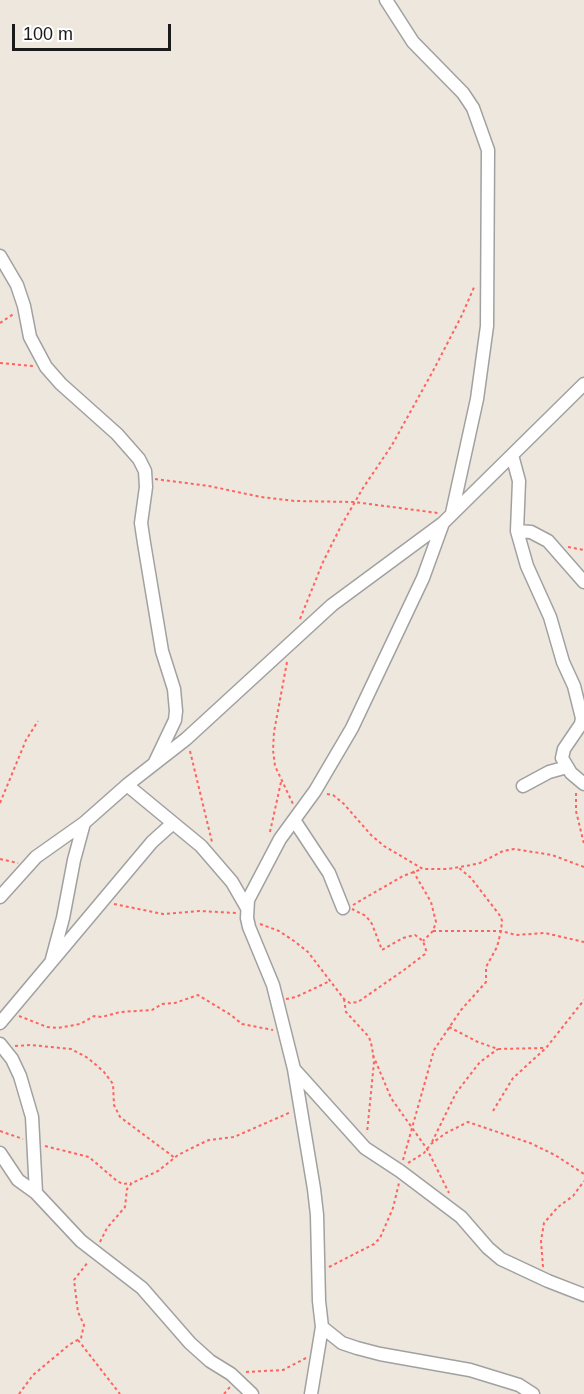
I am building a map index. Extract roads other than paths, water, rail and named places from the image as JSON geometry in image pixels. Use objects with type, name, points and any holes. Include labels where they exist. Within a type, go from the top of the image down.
[{"type":"street","points":[[248,916],[250,892],[268,859],[315,790],[352,728],[423,578],[447,519],[477,399],[487,326],[488,150],[473,108],[463,93],[412,42],[386,0]]},
{"type":"street","points":[[0,256],[13,275],[24,306],[30,337],[49,371],[130,448],[142,464],[146,477],[142,510],[144,543],[162,651],[174,689],[176,711],[175,720],[154,765]]},
{"type":"street","points":[[0,897],[36,857],[84,823],[127,785],[186,739],[332,605],[447,519],[584,384]]},
{"type":"street","points":[[512,455],[519,481],[517,531],[527,566],[550,617],[563,662],[574,686],[582,718],[581,724],[562,752],[562,758],[569,770],[584,784]]},
{"type":"street","points":[[517,531],[531,532],[548,541],[584,582]]},
{"type":"street","points":[[523,786],[549,772],[569,770]]},
{"type":"street","points":[[127,785],[201,846],[232,882],[248,916],[273,985],[294,1069],[317,1215],[319,1301],[322,1327],[311,1394]]},
{"type":"street","points":[[295,820],[329,873],[346,908]]},
{"type":"street","points":[[50,963],[63,918],[84,823]]},
{"type":"street","points":[[3,1016],[18,1002],[152,842],[173,823]]},
{"type":"street","points":[[2,1047],[12,1059],[33,1117],[36,1193]]},
{"type":"street","points":[[294,1069],[365,1148],[401,1170],[461,1217],[488,1248],[501,1259],[548,1281],[584,1294]]},
{"type":"street","points":[[0,1153],[18,1180],[36,1193],[81,1241],[142,1288],[162,1308],[190,1343],[210,1361],[231,1374],[252,1394]]},
{"type":"street","points":[[322,1327],[342,1343],[357,1348],[470,1370],[519,1385],[533,1394]]}]
